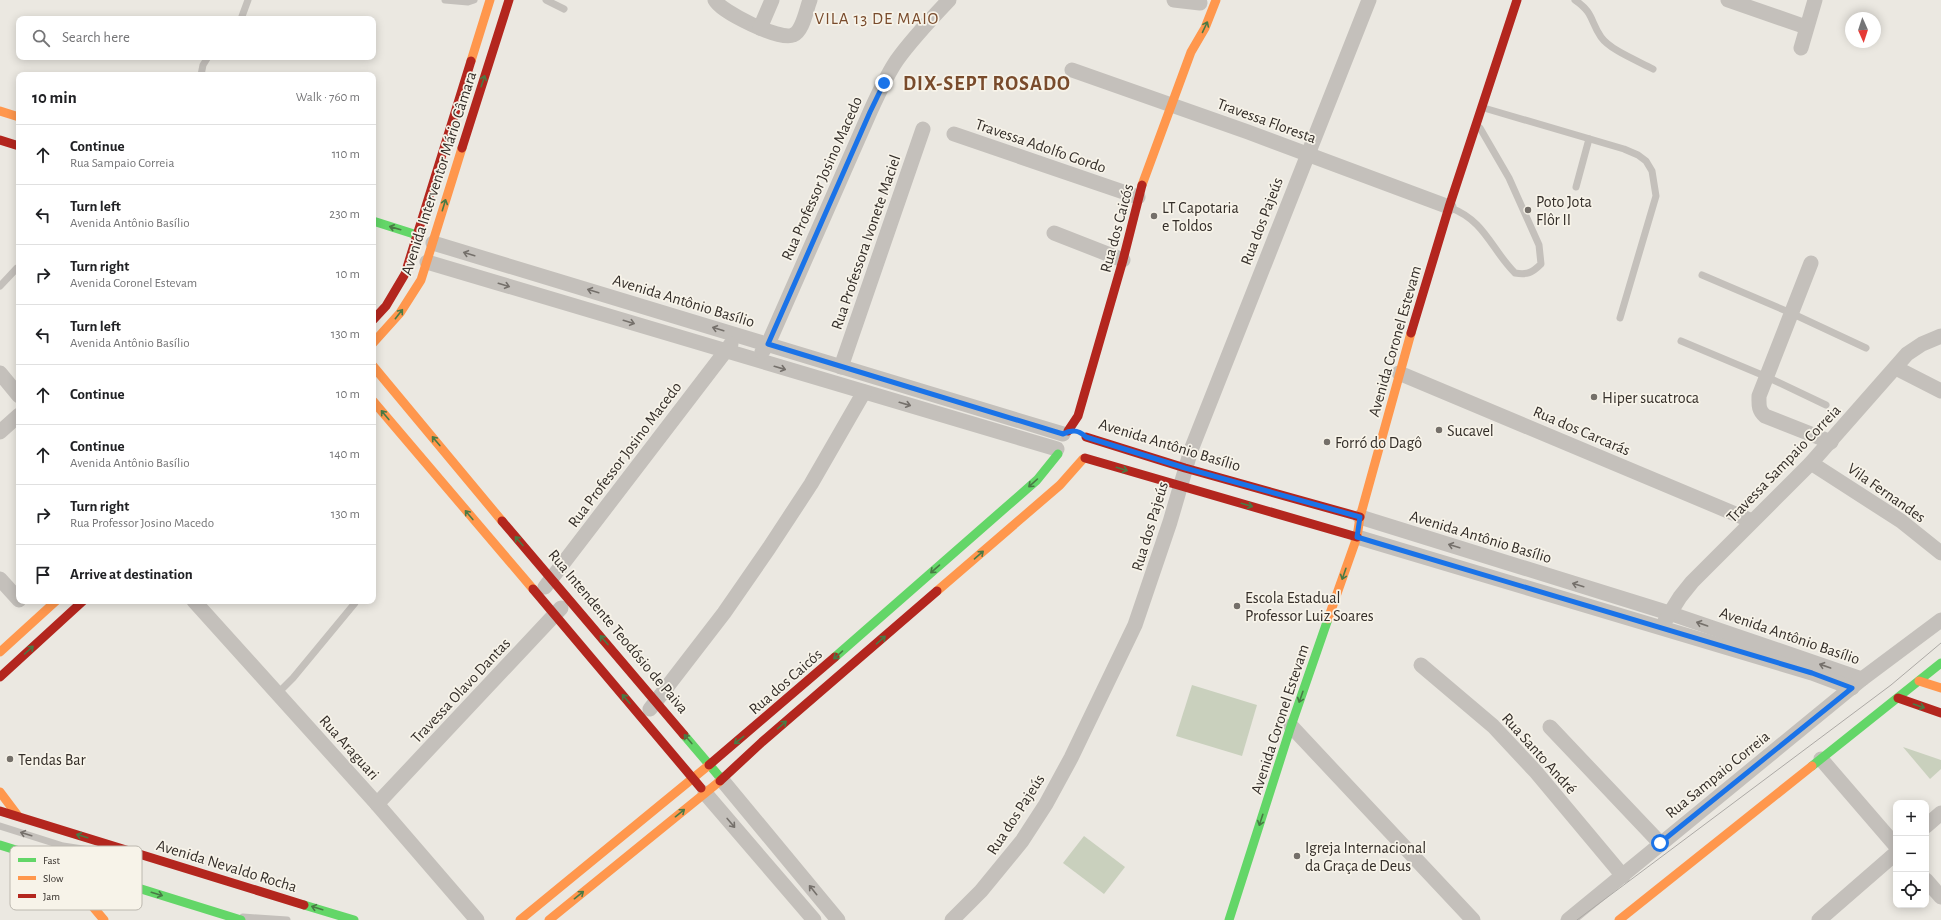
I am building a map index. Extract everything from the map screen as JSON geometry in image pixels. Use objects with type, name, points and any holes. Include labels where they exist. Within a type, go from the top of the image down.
[{"type":"main road","name":"Avenida Interventor Mário Câmara","points":[[376,316],[399,287],[405,274],[490,0]]},
{"type":"main road","name":"Avenida Interventor Mário Câmara","points":[[376,340],[387,330],[412,296],[427,262],[509,0]]},
{"type":"main road","name":"Rua dos Caicós","points":[[1065,433],[1078,416],[1123,260],[1138,197],[1191,52],[1205,28],[1216,0]]},
{"type":"main road","name":"Avenida Coronel Estevam","points":[[1229,920],[1291,726],[1357,537],[1360,517],[1399,373],[1449,207],[1517,0]]},
{"type":"main road","name":"Rua dos Caicós","points":[[1191,52],[1194,26]]},
{"type":"main road","points":[[0,111],[16,115]]},
{"type":"main road","points":[[0,140],[16,145]]},
{"type":"main road","points":[[376,223],[417,235]]},
{"type":"main road","name":"Rua Intendente Teodósio de Paiva","points":[[376,370],[498,533],[538,595],[706,793]]},
{"type":"main road","name":"Rua Intendente Teodósio de Paiva","points":[[376,404],[498,533],[552,579],[722,780]]},
{"type":"main road","name":"Rua dos Caicós","points":[[1078,416],[1084,435]]},
{"type":"main road","points":[[1078,431],[1084,435],[1089,448],[1084,458],[1072,463],[1067,462],[1058,451],[1059,438],[1065,433],[1078,431]]},
{"type":"main road","name":"Avenida Antônio Basílio","points":[[1084,435],[1185,468],[1360,517]]},
{"type":"main road","name":"Rua dos Caicós","points":[[520,920],[708,764],[751,731],[1037,480],[1048,468],[1058,451]]},
{"type":"main road","name":"Rua dos Caicós","points":[[549,920],[722,780],[762,742],[1060,485],[1084,458]]},
{"type":"main road","name":"Avenida Antônio Basílio","points":[[1084,458],[1357,537]]},
{"type":"main road","points":[[0,652],[53,604]]},
{"type":"main road","points":[[0,677],[81,604]]},
{"type":"main road","points":[[1619,920],[1941,663]]},
{"type":"main road","points":[[1919,681],[1941,688]]},
{"type":"main road","points":[[1898,698],[1941,713]]},
{"type":"main road","points":[[751,731],[762,742]]},
{"type":"main road","points":[[0,792],[18,816]]},
{"type":"main road","name":"Avenida Nevaldo Rocha","points":[[0,810],[115,846]]},
{"type":"main road","points":[[0,845],[10,848]]},
{"type":"main road","name":"Avenida Nevaldo Rocha","points":[[142,854],[354,920]]},
{"type":"main road","points":[[142,889],[241,920]]},
{"type":"main road","points":[[96,910],[104,920]]},
{"type":"street","points":[[760,28],[772,0]]},
{"type":"street","points":[[718,4],[760,28],[780,36],[793,36],[798,33],[801,27],[810,0]]},
{"type":"street","name":"Rua Professor Josino Macedo","points":[[754,360],[768,344],[884,83],[896,61],[949,0]]},
{"type":"street","points":[[1174,0],[1200,5]]},
{"type":"street","name":"Rua dos Pajeús","points":[[952,920],[981,891],[1018,846],[1046,804],[1071,758],[1135,625],[1180,486],[1190,450],[1369,0]]},
{"type":"street","points":[[1728,0],[1806,27]]},
{"type":"street","points":[[1801,48],[1815,0]]},
{"type":"street","name":"Travessa Floresta","points":[[1072,70],[1172,104],[1449,207]]},
{"type":"street","name":"Rua Professora Ivonete Maciel","points":[[841,366],[924,129]]},
{"type":"street","name":"Travessa Adolfo Gordo","points":[[954,134],[1138,197]]},
{"type":"street","points":[[1054,233],[1123,260]]},
{"type":"street","name":"Avenida Antônio Basílio","points":[[433,243],[1065,433]]},
{"type":"street","points":[[427,262],[1058,451]]},
{"type":"street","points":[[1811,263],[1759,396],[1761,412],[1765,416],[1831,442]]},
{"type":"street","name":"Rua Professor Josino Macedo","points":[[538,595],[552,579],[725,351],[739,336]]},
{"type":"street","name":"Travessa Sampaio Correia","points":[[1662,628],[1669,613],[1692,582],[1831,442],[1907,354],[1922,344],[1941,336]]},
{"type":"street","points":[[1896,368],[1941,391]]},
{"type":"street","points":[[0,373],[16,392]]},
{"type":"street","name":"Rua dos Carcarás","points":[[1399,373],[1752,521]]},
{"type":"street","points":[[642,717],[657,702],[724,613],[811,484],[864,392]]},
{"type":"street","points":[[0,432],[16,418]]},
{"type":"street","name":"Vila Fernandes","points":[[1811,463],[1900,521],[1941,553]]},
{"type":"street","name":"Avenida Antônio Basílio","points":[[1360,517],[1669,613],[1857,683]]},
{"type":"street","name":"Avenida Antônio Basílio","points":[[1357,537],[1812,673],[1857,683]]},
{"type":"street","points":[[0,579],[16,598]]},
{"type":"street","name":"Travessa Olavo Dantas","points":[[377,804],[569,600]]},
{"type":"street","points":[[22,604],[36,619]]},
{"type":"street","name":"Rua Araguari","points":[[197,604],[377,804],[476,919]]},
{"type":"street","name":"Rua Sampaio Correia","points":[[1568,920],[1623,876],[1660,843],[1857,683],[1941,620]]},
{"type":"street","name":"Rua Santo André","points":[[1421,665],[1456,692],[1493,726],[1536,772],[1623,876]]},
{"type":"street","points":[[1291,726],[1473,920]]},
{"type":"street","points":[[1550,727],[1660,843]]},
{"type":"street","points":[[1821,759],[1893,843]]},
{"type":"street","name":"Rua Intendente Teodósio de Paiva","points":[[722,780],[838,920]]},
{"type":"street","name":"Rua Intendente Teodósio de Paiva","points":[[706,793],[814,920]]},
{"type":"street","points":[[1929,823],[1941,813]]},
{"type":"street","points":[[1819,920],[1893,855]]},
{"type":"street","points":[[1929,883],[1941,897]]},
{"type":"lane","points":[[242,16],[248,0]]},
{"type":"lane","points":[[445,0],[468,2],[474,0]]},
{"type":"lane","points":[[546,0],[564,8]]},
{"type":"lane","points":[[1575,0],[1585,6],[1592,16],[1601,38],[1608,45],[1653,69]]},
{"type":"lane","points":[[202,72],[206,60]]},
{"type":"lane","points":[[1482,107],[1638,155],[1646,161],[1652,171],[1656,196],[1620,318]]},
{"type":"lane","points":[[1449,207],[1465,213],[1475,221],[1515,273],[1526,275],[1534,272],[1541,264],[1539,245],[1508,178],[1477,123]]},
{"type":"lane","points":[[1576,187],[1589,139]]},
{"type":"lane","points":[[0,286],[16,271]]},
{"type":"lane","points":[[1702,275],[1791,313],[1866,348]]},
{"type":"lane","points":[[1681,341],[1767,377],[1826,405]]},
{"type":"lane","points":[[278,694],[293,678],[353,604]]},
{"type":"lane","points":[[0,826],[63,846]]},
{"type":"lane","points":[[142,857],[160,860]]},
{"type":"lane","points":[[229,916],[287,920]]},
{"type":"green space","points":[[1192,685],[1257,705],[1242,756],[1176,736]]},
{"type":"green space","points":[[1903,747],[1941,760],[1941,769],[1930,779]]},
{"type":"green space","points":[[1084,836],[1125,867],[1104,894],[1063,863]]},
{"type":"tram line","points":[[1577,920],[1891,685],[1941,643]]},
{"type":"traffic: fast","points":[[376,222],[417,235]]},
{"type":"traffic: fast","points":[[835,657],[1037,480],[1058,454]]},
{"type":"traffic: fast","points":[[1229,920],[1291,726],[1328,619]]},
{"type":"traffic: fast","points":[[1812,766],[1941,663]]},
{"type":"traffic: fast","points":[[684,735],[718,775]]},
{"type":"traffic: fast","points":[[0,845],[10,848]]},
{"type":"traffic: fast","points":[[142,889],[241,920]]},
{"type":"traffic: fast","points":[[304,905],[354,920]]},
{"type":"traffic: slow","points":[[471,61],[490,0]]},
{"type":"traffic: slow","points":[[1142,185],[1191,52],[1205,28],[1216,0]]},
{"type":"traffic: slow","points":[[0,111],[16,116]]},
{"type":"traffic: slow","points":[[376,340],[400,313],[421,280],[462,148]]},
{"type":"traffic: slow","points":[[1328,619],[1357,537],[1360,517],[1411,333]]},
{"type":"traffic: slow","points":[[376,370],[502,521]]},
{"type":"traffic: slow","points":[[376,405],[533,589]]},
{"type":"traffic: slow","points":[[937,591],[1060,485],[1083,459]]},
{"type":"traffic: slow","points":[[0,652],[53,604]]},
{"type":"traffic: slow","points":[[1919,681],[1941,688]]},
{"type":"traffic: slow","points":[[520,920],[709,765]]},
{"type":"traffic: slow","points":[[1619,920],[1812,766]]},
{"type":"traffic: slow","points":[[549,920],[720,781]]},
{"type":"traffic: slow","points":[[0,792],[18,816]]},
{"type":"traffic: slow","points":[[96,910],[104,920]]},
{"type":"traffic: jam","points":[[462,148],[509,0]]},
{"type":"traffic: jam","points":[[1411,333],[1449,207],[1517,0]]},
{"type":"traffic: jam","points":[[376,317],[386,306],[405,274],[471,61]]},
{"type":"traffic: jam","points":[[0,140],[16,145]]},
{"type":"traffic: jam","points":[[1068,431],[1078,416],[1123,260],[1142,185]]},
{"type":"traffic: jam","points":[[1086,437],[1185,468],[1360,517]]},
{"type":"traffic: jam","points":[[1085,458],[1357,537]]},
{"type":"traffic: jam","points":[[502,521],[684,735]]},
{"type":"traffic: jam","points":[[533,589],[701,788]]},
{"type":"traffic: jam","points":[[720,781],[762,742],[937,591]]},
{"type":"traffic: jam","points":[[0,677],[80,604]]},
{"type":"traffic: jam","points":[[709,765],[835,657]]},
{"type":"traffic: jam","points":[[1898,698],[1941,713]]},
{"type":"traffic: jam","points":[[0,811],[113,846]]},
{"type":"traffic: jam","points":[[142,855],[304,905]]},
{"type":"place","name":"Poto Jota Flôr II","points":[[1528,210]]},
{"type":"place","name":"LT Capotaria e Toldos","points":[[1154,216]]},
{"type":"place","name":"Hiper sucatroca","points":[[1594,397]]},
{"type":"place","name":"Sucavel","points":[[1439,430]]},
{"type":"place","name":"Forró do Dagô","points":[[1327,442]]},
{"type":"place","name":"Escola Estadual Professor Luiz Soares","points":[[1237,606]]},
{"type":"place","name":"Tendas Bar","points":[[10,759]]},
{"type":"place","name":"Igreja Internacional da Graça de Deus","points":[[1297,856]]},
{"type":"district","name":"VILA 13 DE MAIO","points":[[877,18]]},
{"type":"district","name":"DIX-SEPT ROSADO","points":[[987,83]]},
{"type":"route","points":[[884,83],[768,344],[1063,434],[1068,431],[1078,431],[1086,437],[1185,468],[1360,517],[1357,537],[1832,679],[1852,688],[1660,843]]}]
